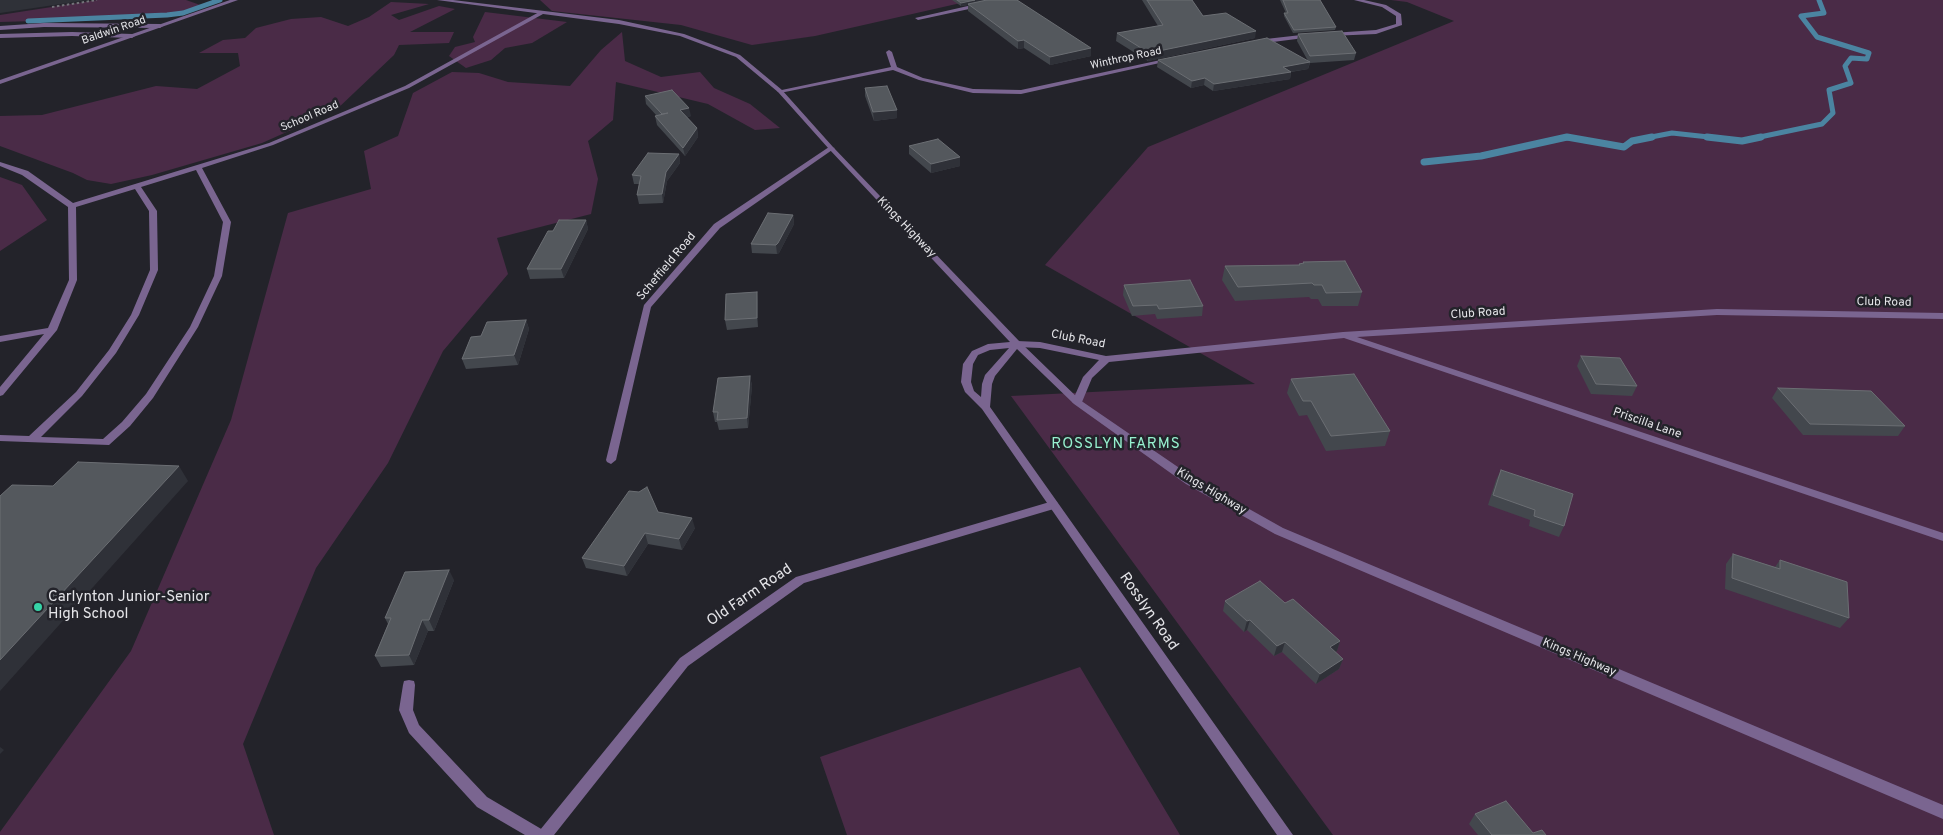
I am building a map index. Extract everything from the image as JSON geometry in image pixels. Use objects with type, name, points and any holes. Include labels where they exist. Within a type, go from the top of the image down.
[{"type":"street","name":"Baldwin Road","points":[[0,82],[235,0]]},
{"type":"street","name":"Kings Highway","points":[[440,0],[619,22],[682,35],[738,56],[780,92],[830,148],[1018,344],[1077,402],[1190,481],[1279,531],[1943,812]]},
{"type":"street","points":[[1254,42],[1303,36],[1376,32],[1399,25],[1399,15],[1384,6],[1357,0]]},
{"type":"street","points":[[918,18],[991,4]]},
{"type":"street","name":"School Road","points":[[72,206],[270,144],[407,87],[541,13]]},
{"type":"street","points":[[0,28],[160,26]]},
{"type":"street","points":[[0,36],[72,34],[132,36]]},
{"type":"street","points":[[780,92],[894,68],[889,52]]},
{"type":"street","name":"Winthrop Road","points":[[894,68],[921,79],[972,91],[1021,92],[1176,59]]},
{"type":"street","name":"Scheffield Road","points":[[611,460],[647,307],[717,226],[830,148]]},
{"type":"street","points":[[0,164],[25,172],[72,206],[72,280],[52,330],[0,392]]},
{"type":"street","points":[[0,438],[105,443],[126,424],[150,396],[194,327],[218,276],[227,222],[198,167]]},
{"type":"street","points":[[32,439],[79,394],[113,351],[135,315],[154,270],[153,211],[136,186]]},
{"type":"street","name":"Club Road","points":[[1018,344],[1040,345],[1106,359],[1343,335],[1717,312],[1943,316]]},
{"type":"street","points":[[0,339],[52,330]]},
{"type":"street","name":"Priscilla Lane","points":[[1343,335],[1943,537]]},
{"type":"street","points":[[985,407],[987,384],[990,376],[1018,344]]},
{"type":"street","name":"Rosslyn Road","points":[[1018,344],[988,347],[975,353],[968,364],[966,382],[970,392],[985,407],[1286,835]]},
{"type":"street","points":[[1077,402],[1088,377],[1106,359]]},
{"type":"street","name":"Old Farm Road","points":[[545,835],[684,662],[800,580],[1053,505]]},
{"type":"street","points":[[409,685],[406,710],[414,729],[482,802],[538,835]]},
{"type":"shaded area","points":[[97,0],[186,0],[203,6],[183,13],[140,18],[0,22],[0,15]]},
{"type":"shaded area","points":[[540,0],[974,0],[815,36],[752,45],[681,25],[552,11]]},
{"type":"shaded area","points":[[1391,0],[1943,0],[1943,835],[1333,835],[1011,396],[1255,384],[1045,265],[1148,147],[1454,21],[1407,2]]},
{"type":"shaded area","points":[[391,2],[429,4],[391,15],[399,20],[439,6],[455,9],[410,32],[454,32],[449,43],[399,45],[394,55],[336,110],[262,143],[152,175],[111,184],[87,180],[0,146],[0,116],[42,115],[156,86],[197,89],[240,66],[238,53],[199,53],[223,40],[245,38],[256,28],[291,19],[321,17],[348,26],[369,17]]},
{"type":"shaded area","points":[[485,12],[567,22],[532,43],[505,48],[491,60],[466,68],[449,56],[455,47],[475,42],[473,37]]},
{"type":"shaded area","points":[[622,32],[625,61],[661,77],[700,72],[714,88],[750,104],[780,128],[755,130],[708,104],[616,82],[613,120],[588,141],[598,179],[591,214],[497,238],[508,274],[443,351],[388,463],[316,568],[243,744],[274,835],[0,835],[0,832],[131,651],[231,420],[288,213],[371,189],[364,151],[398,136],[413,93],[452,72],[479,73],[508,82],[570,86],[601,50]]},
{"type":"shaded area","points":[[0,177],[22,185],[47,220],[0,251]]},
{"type":"shaded area","points":[[1080,667],[1180,835],[847,835],[820,757]]},
{"type":"building","points":[[957,0],[975,0],[961,3]]},
{"type":"building","points":[[987,0],[1017,0],[1091,48],[1050,57],[1024,40],[1018,41],[968,4]]},
{"type":"building","points":[[1147,0],[1192,0],[1203,16],[1226,13],[1256,31],[1149,53],[1117,33],[1163,25]]},
{"type":"building","points":[[1283,0],[1320,0],[1336,27],[1294,30],[1284,13],[1288,13]]},
{"type":"building","points":[[1342,31],[1356,53],[1310,56],[1298,34]]},
{"type":"building","points":[[1267,38],[1310,62],[1283,67],[1291,72],[1214,84],[1205,78],[1192,81],[1158,60]]},
{"type":"building","points":[[887,86],[897,110],[873,112],[865,88]]},
{"type":"building","points":[[672,90],[689,108],[680,110],[697,128],[683,148],[655,116],[668,113],[662,114],[645,96]]},
{"type":"building","points":[[938,139],[960,157],[931,164],[909,146]]},
{"type":"building","points":[[648,153],[679,154],[666,172],[662,194],[637,195],[641,176],[632,175]]},
{"type":"building","points":[[768,213],[793,215],[776,245],[751,244]]},
{"type":"building","points":[[559,220],[586,220],[561,269],[527,269],[548,231],[553,231]]},
{"type":"building","points":[[1345,261],[1362,292],[1326,293],[1322,285],[1314,285],[1312,283],[1238,287],[1225,266],[1300,265],[1303,262]]},
{"type":"building","points":[[1190,280],[1203,306],[1159,309],[1157,305],[1133,306],[1124,285]]},
{"type":"building","points":[[757,292],[757,318],[725,320],[726,294]]},
{"type":"building","points":[[526,320],[514,355],[462,359],[471,337],[481,336],[487,322]]},
{"type":"building","points":[[1581,356],[1620,358],[1637,386],[1596,384]]},
{"type":"building","points":[[1354,374],[1390,431],[1331,436],[1311,401],[1303,401],[1291,379]]},
{"type":"building","points":[[750,376],[747,418],[717,420],[718,412],[713,412],[718,378]]},
{"type":"building","points":[[1778,388],[1871,391],[1905,426],[1810,424]]},
{"type":"building","name":"Carlynton Junior-Senior High School","points":[[78,462],[179,466],[0,660],[0,496],[12,485],[53,486]]},
{"type":"building","points":[[1501,470],[1573,494],[1564,526],[1534,516],[1535,510],[1493,495]]},
{"type":"building","points":[[647,487],[658,512],[692,518],[679,539],[645,533],[624,566],[582,558],[629,491],[639,492]]},
{"type":"building","points":[[1733,554],[1780,569],[1780,560],[1847,582],[1849,618],[1732,578]]},
{"type":"building","points":[[449,570],[429,620],[422,620],[409,655],[375,656],[391,618],[385,618],[405,572]]},
{"type":"building","points":[[1260,581],[1285,603],[1293,599],[1340,641],[1330,647],[1343,659],[1320,674],[1285,642],[1277,646],[1250,620],[1247,621],[1225,601]]},
{"type":"building","points":[[1506,801],[1533,833],[1542,830],[1546,835],[1492,835],[1475,814]]},
{"type":"waterway","points":[[28,21],[167,15],[183,13],[220,0]]},
{"type":"waterway","points":[[1755,138],[1822,124],[1833,113],[1829,90],[1851,83],[1845,66],[1851,58],[1867,59],[1869,53],[1817,37],[1801,16],[1824,13],[1819,0]]},
{"type":"waterway","points":[[1646,138],[1672,133],[1718,138]]},
{"type":"waterway","points":[[1573,138],[1624,147],[1632,141],[1652,137]]},
{"type":"waterway","points":[[1707,137],[1742,141],[1761,137]]},
{"type":"waterway","points":[[1424,162],[1481,156],[1562,138]]},
{"type":"waterway","points":[[1562,138],[1573,138]]},
{"type":"waterway","points":[[1562,138],[1573,138]]},
{"type":"place","name":"Carlynton Junior-Senior High School","points":[[38,607]]},
{"type":"district","name":"ROSSLYN FARMS","points":[[1116,445]]}]
